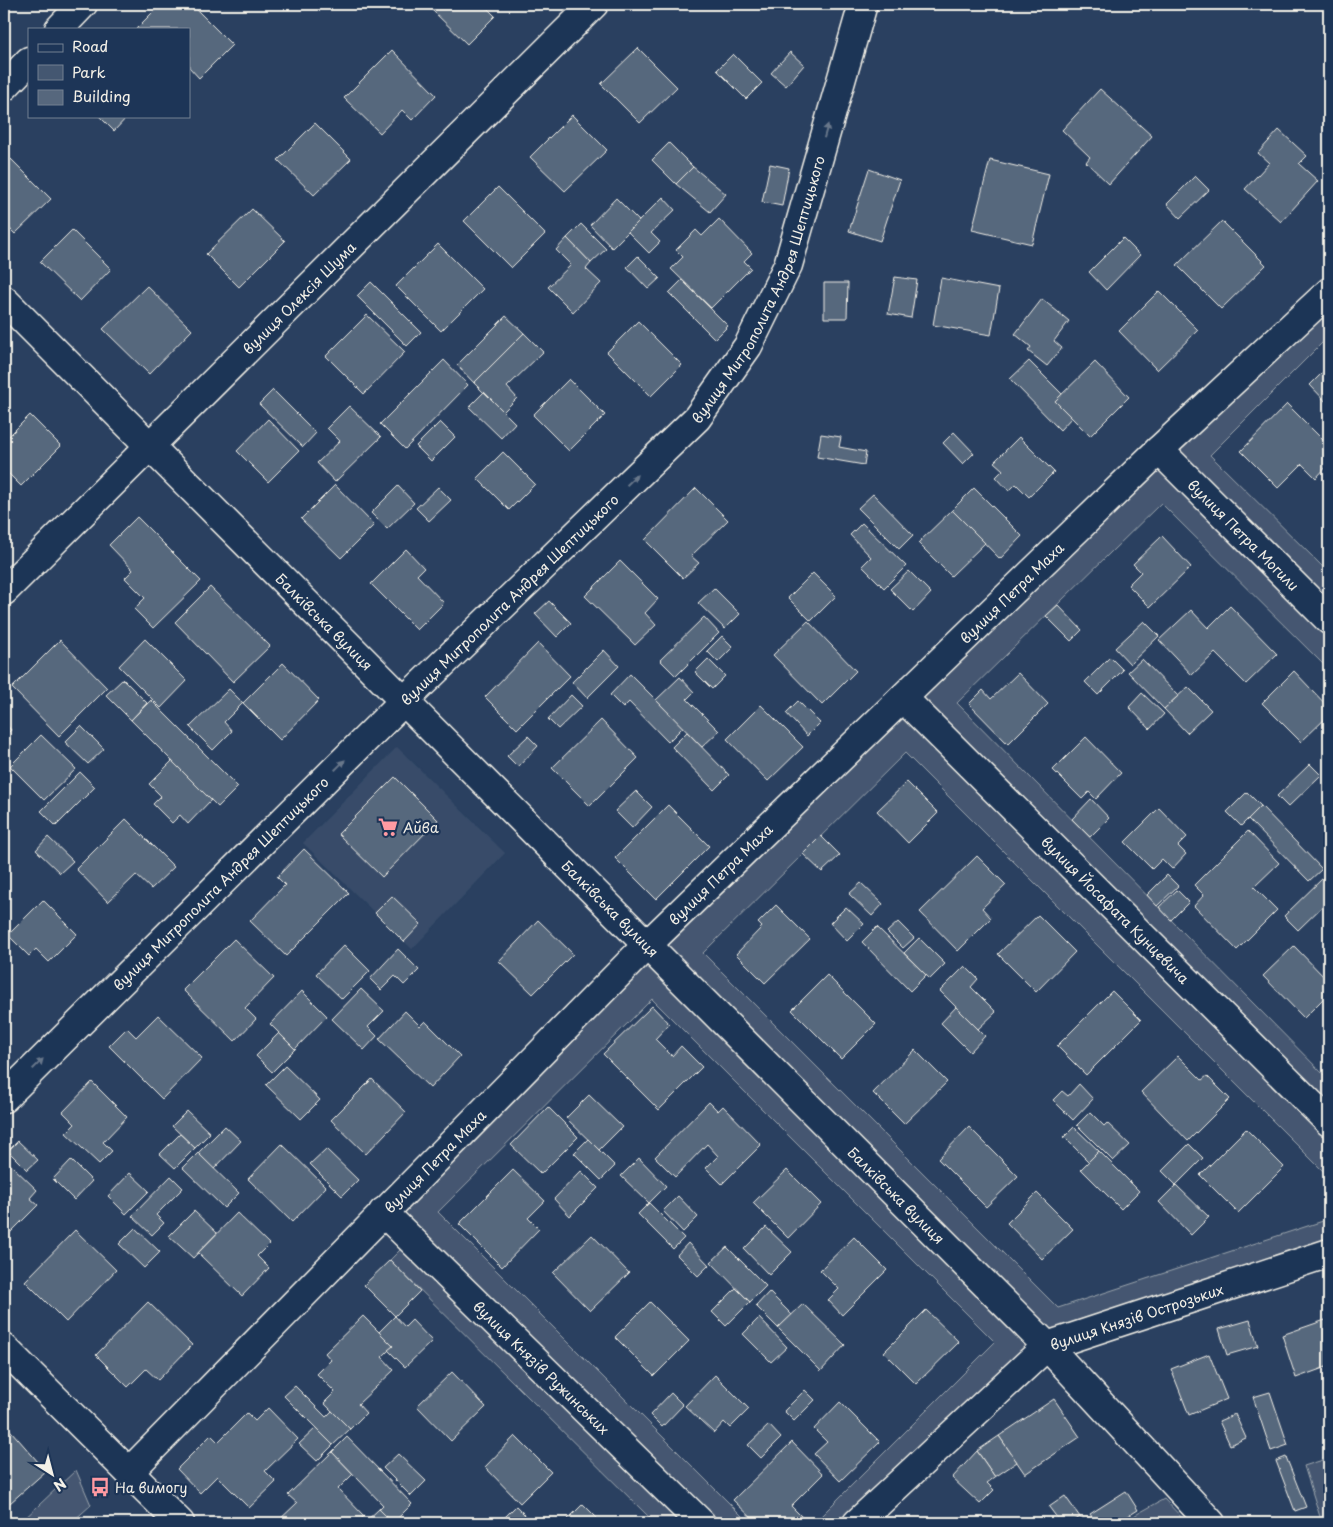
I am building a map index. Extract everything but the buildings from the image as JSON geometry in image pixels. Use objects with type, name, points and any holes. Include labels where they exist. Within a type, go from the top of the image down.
[{"type":"street","points":[[60,28],[83,4]]},
{"type":"street","name":"вулиця Олексія Шума","points":[[4,591],[594,4]]},
{"type":"street","name":"вулиця Митрополита Андрея Шептицького","points":[[4,1098],[404,700],[697,418],[748,346],[788,265],[863,4]]},
{"type":"street","points":[[4,87],[28,62]]},
{"type":"street","name":"вулиця Петра Маха","points":[[129,1472],[647,945],[1158,450],[1329,292]]},
{"type":"street","name":"Балківська вулиця","points":[[4,300],[1047,1346],[1211,1523]]},
{"type":"street","name":"вулиця Петра Могили","points":[[1158,450],[1329,620]]},
{"type":"street","name":"вулиця Йосафата Кунцевича","points":[[903,698],[1329,1122]]},
{"type":"street","name":"вулиця Князів Ружинських","points":[[384,1212],[701,1523]]},
{"type":"street","name":"вулиця Князів Острозьких","points":[[857,1523],[1047,1346],[1329,1254]]},
{"type":"street","points":[[4,1348],[180,1523]]},
{"type":"shaded area","points":[[397,747],[505,853],[412,949],[303,843]]},
{"type":"green space","points":[[1329,307],[1329,336],[1210,455],[1329,573],[1329,604],[1174,450]]},
{"type":"green space","points":[[1158,466],[1329,636],[1329,670],[1161,503],[957,703],[1329,1080],[1329,1106],[919,698]]},
{"type":"green space","points":[[903,713],[1329,1138],[1329,1177],[905,753],[703,953],[1058,1308],[1329,1219],[1329,1240],[1048,1332],[663,946]]},
{"type":"green space","points":[[647,961],[1030,1345],[838,1523],[814,1523],[995,1342],[652,999],[438,1212],[749,1523],[715,1523],[398,1213]]},
{"type":"green space","points":[[404,1246],[688,1523],[655,1523],[390,1260]]},
{"type":"green space","points":[[1329,1458],[1329,1523],[1322,1523],[1304,1466]]},
{"type":"green space","points":[[76,1470],[91,1505],[71,1523],[20,1523]]},
{"type":"green space","points":[[1164,1499],[1187,1523],[1121,1523]]},
{"type":"place","name":"Айва","points":[[388,827]]},
{"type":"place","name":"На вимогу","points":[[100,1487]]}]
